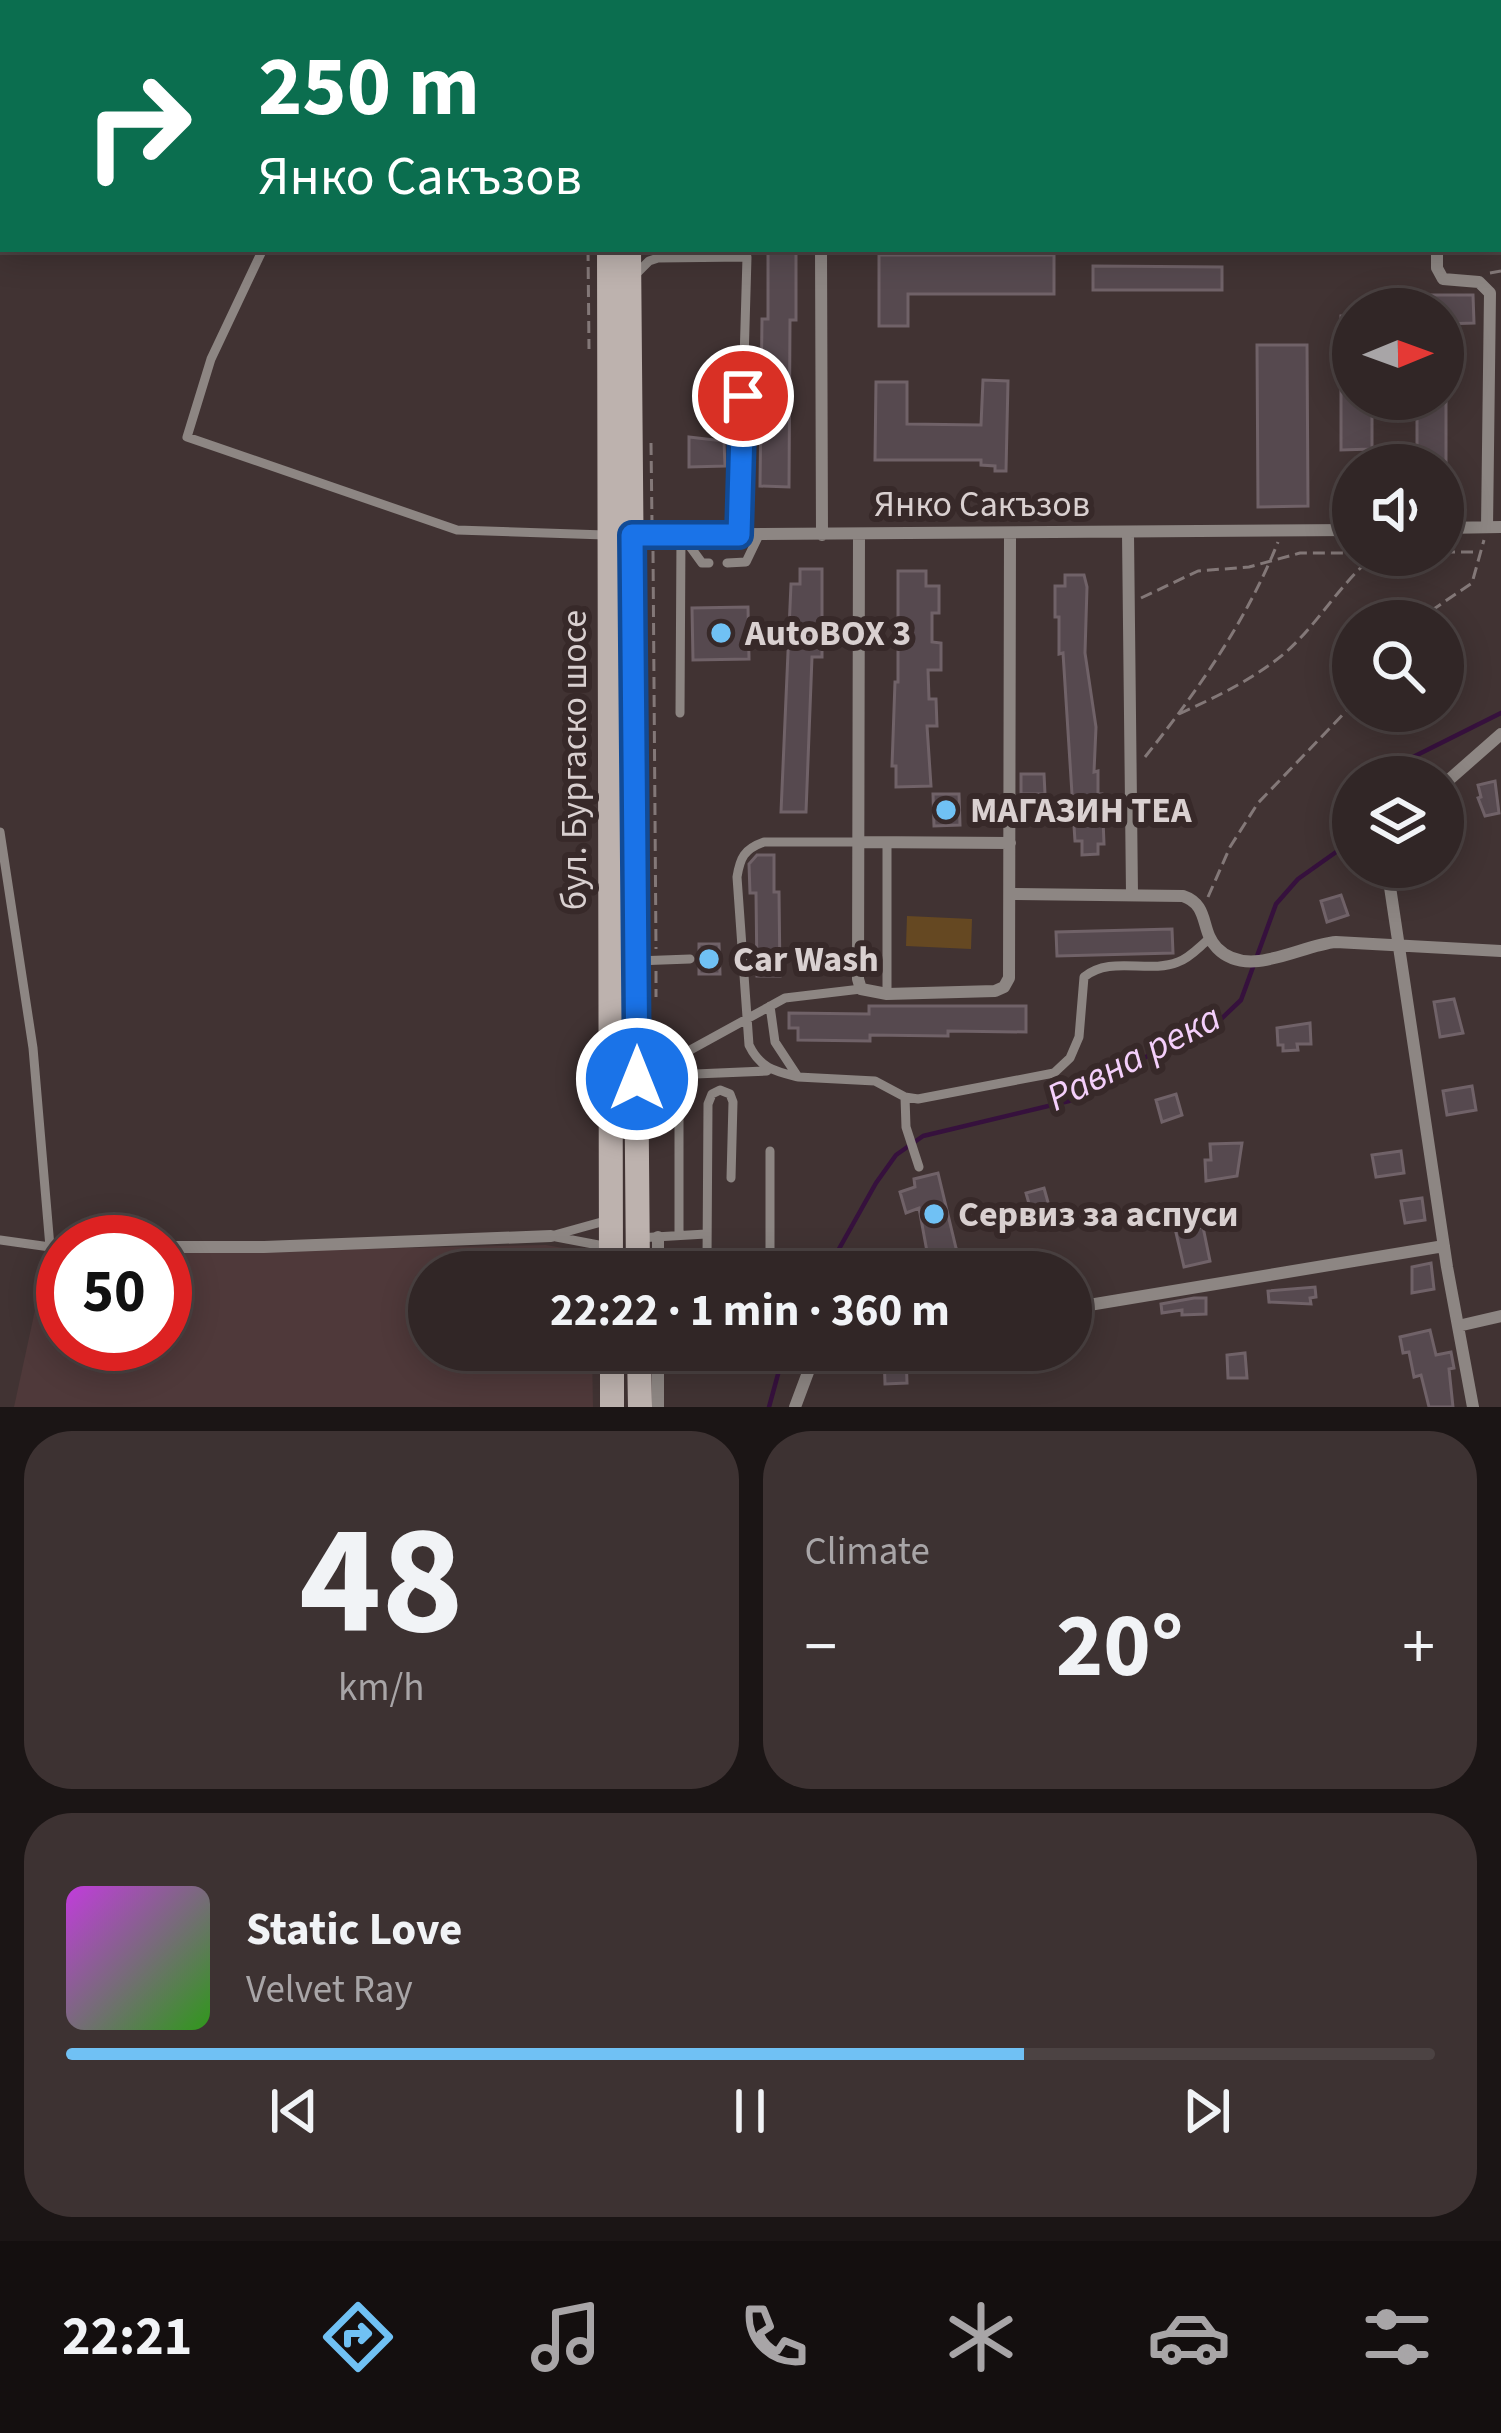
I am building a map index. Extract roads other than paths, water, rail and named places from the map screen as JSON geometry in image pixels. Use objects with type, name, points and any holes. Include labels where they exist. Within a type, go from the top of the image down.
[{"type":"main road","name":"бул. Бургаско шосе","points":[[609,252],[636,961],[645,1075],[648,1237],[644,1251]]},
{"type":"main road","name":"бул. Бургаско шосе","points":[[611,1251],[629,252]]},
{"type":"main road","points":[[612,1371],[612,1407]]},
{"type":"main road","points":[[640,1407],[648,1371]]},
{"type":"street","points":[[821,252],[822,535]]},
{"type":"street","points":[[1437,252],[1443,278],[1483,283],[1490,293],[1494,527],[1464,528]]},
{"type":"street","name":"Янко Сакъзов","points":[[621,535],[1332,530]]},
{"type":"street","points":[[859,534],[861,989],[887,994],[1004,988],[1009,978],[1010,535]]},
{"type":"street","points":[[1128,534],[1132,894]]},
{"type":"street","points":[[1464,767],[1501,734]]},
{"type":"street","points":[[859,842],[1010,843]]},
{"type":"street","points":[[1391,888],[1473,1407]]},
{"type":"street","points":[[1012,895],[1183,896],[1203,909],[1209,939],[1222,954],[1244,961],[1264,961],[1311,944],[1501,951]]},
{"type":"street","points":[[192,1247],[551,1236]]},
{"type":"street","points":[[648,1237],[652,1251]]},
{"type":"street","points":[[1092,1305],[1444,1246]]},
{"type":"street","points":[[1458,1326],[1501,1316]]},
{"type":"street","points":[[654,1371],[658,1407]]},
{"type":"street","points":[[795,1407],[810,1371]]},
{"type":"lane","points":[[262,252],[211,359],[187,436],[457,530],[621,535]]},
{"type":"lane","points":[[629,293],[638,271],[658,258],[747,257],[739,535]]},
{"type":"lane","points":[[681,534],[702,562],[709,563]]},
{"type":"lane","points":[[680,713],[681,534]]},
{"type":"lane","points":[[727,563],[746,562],[759,535]]},
{"type":"lane","points":[[0,832],[52,1215]]},
{"type":"lane","points":[[771,1071],[756,1060],[746,1019],[737,878],[740,858],[749,847],[764,842],[859,842]]},
{"type":"lane","points":[[886,842],[887,994]]},
{"type":"lane","points":[[645,1075],[771,1071],[875,1081],[905,1097],[932,1099],[1054,1073],[1070,1058],[1079,1036],[1084,977],[1094,968],[1173,964],[1209,939]]},
{"type":"lane","points":[[636,961],[691,959]]},
{"type":"lane","points":[[645,1075],[785,998],[861,989]]},
{"type":"lane","points":[[770,1006],[775,1042],[798,1076]]},
{"type":"lane","points":[[707,1251],[709,1100],[720,1090],[730,1094],[733,1102],[731,1178]]},
{"type":"lane","points":[[679,1093],[679,1235]]},
{"type":"lane","points":[[905,1097],[906,1127],[919,1167]]},
{"type":"lane","points":[[770,1151],[770,1251]]},
{"type":"lane","points":[[551,1236],[610,1219]]},
{"type":"lane","points":[[648,1237],[706,1234]]},
{"type":"lane","points":[[551,1236],[588,1251]]},
{"type":"lane","points":[[0,1240],[36,1244]]},
{"type":"waterway","name":"Равна река","points":[[1415,756],[1501,713]]},
{"type":"waterway","name":"Равна река","points":[[838,1251],[896,1155],[923,1136],[1069,1101],[1108,1085],[1150,1054],[1219,1021],[1241,1000],[1276,904],[1298,879],[1332,855]]},
{"type":"waterway","name":"Равна река","points":[[769,1407],[779,1371]]},
{"type":"place","name":"AutoBOX 3","points":[[721,633]]},
{"type":"place","name":"МАГАЗИН ТЕА","points":[[946,810]]},
{"type":"place","name":"Car Wash","points":[[709,959]]},
{"type":"place","name":"Сервиз за аспуси","points":[[934,1214]]}]
